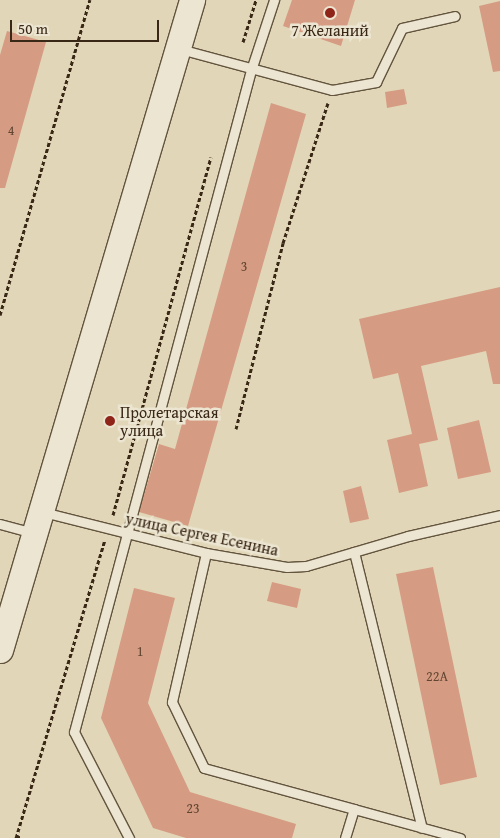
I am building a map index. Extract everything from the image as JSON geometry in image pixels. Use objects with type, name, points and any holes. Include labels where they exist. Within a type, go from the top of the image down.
[{"type":"main road","points":[[0,650],[40,523],[192,0]]},
{"type":"lane","points":[[129,838],[74,732],[129,533],[251,70],[274,0]]},
{"type":"lane","points":[[178,48],[236,66],[332,90],[376,82],[402,28],[455,16]]},
{"type":"lane","name":"улица Сергея Есенина","points":[[0,524],[40,523],[109,528],[206,552],[287,567],[306,566],[500,514]]},
{"type":"lane","points":[[206,552],[172,702],[204,768],[460,838]]},
{"type":"lane","points":[[354,552],[422,828]]},
{"type":"lane","points":[[345,838],[354,809]]},
{"type":"path","points":[[0,314],[90,0]]},
{"type":"path","points":[[236,66],[256,0]]},
{"type":"path","points":[[236,429],[283,243],[332,90]]},
{"type":"path","points":[[22,838],[16,837],[109,528],[212,151]]},
{"type":"building","points":[[292,0],[355,0],[341,46],[283,26]]},
{"type":"building","points":[[500,1],[500,71],[493,72],[479,6]]},
{"type":"building","points":[[7,31],[46,42],[5,188],[0,188],[0,55]]},
{"type":"building","points":[[404,89],[407,104],[387,108],[385,92]]},
{"type":"building","points":[[271,103],[306,114],[188,526],[139,512],[159,444],[175,449]]},
{"type":"building","points":[[500,287],[500,384],[493,384],[486,351],[421,366],[438,440],[419,444],[428,486],[399,493],[387,440],[412,434],[398,373],[373,379],[359,319]]},
{"type":"building","points":[[479,420],[491,472],[458,479],[447,428]]},
{"type":"building","points":[[361,486],[369,519],[350,523],[343,491]]},
{"type":"building","points":[[433,567],[477,777],[440,785],[396,574]]},
{"type":"building","points":[[272,582],[301,589],[297,608],[267,601]]},
{"type":"building","points":[[134,588],[175,598],[148,703],[190,792],[296,824],[292,838],[186,838],[153,828],[101,718]]},
{"type":"place","name":"7 Желаний","points":[[330,13]]},
{"type":"place","name":"Пролетарская улица","points":[[110,421]]}]
